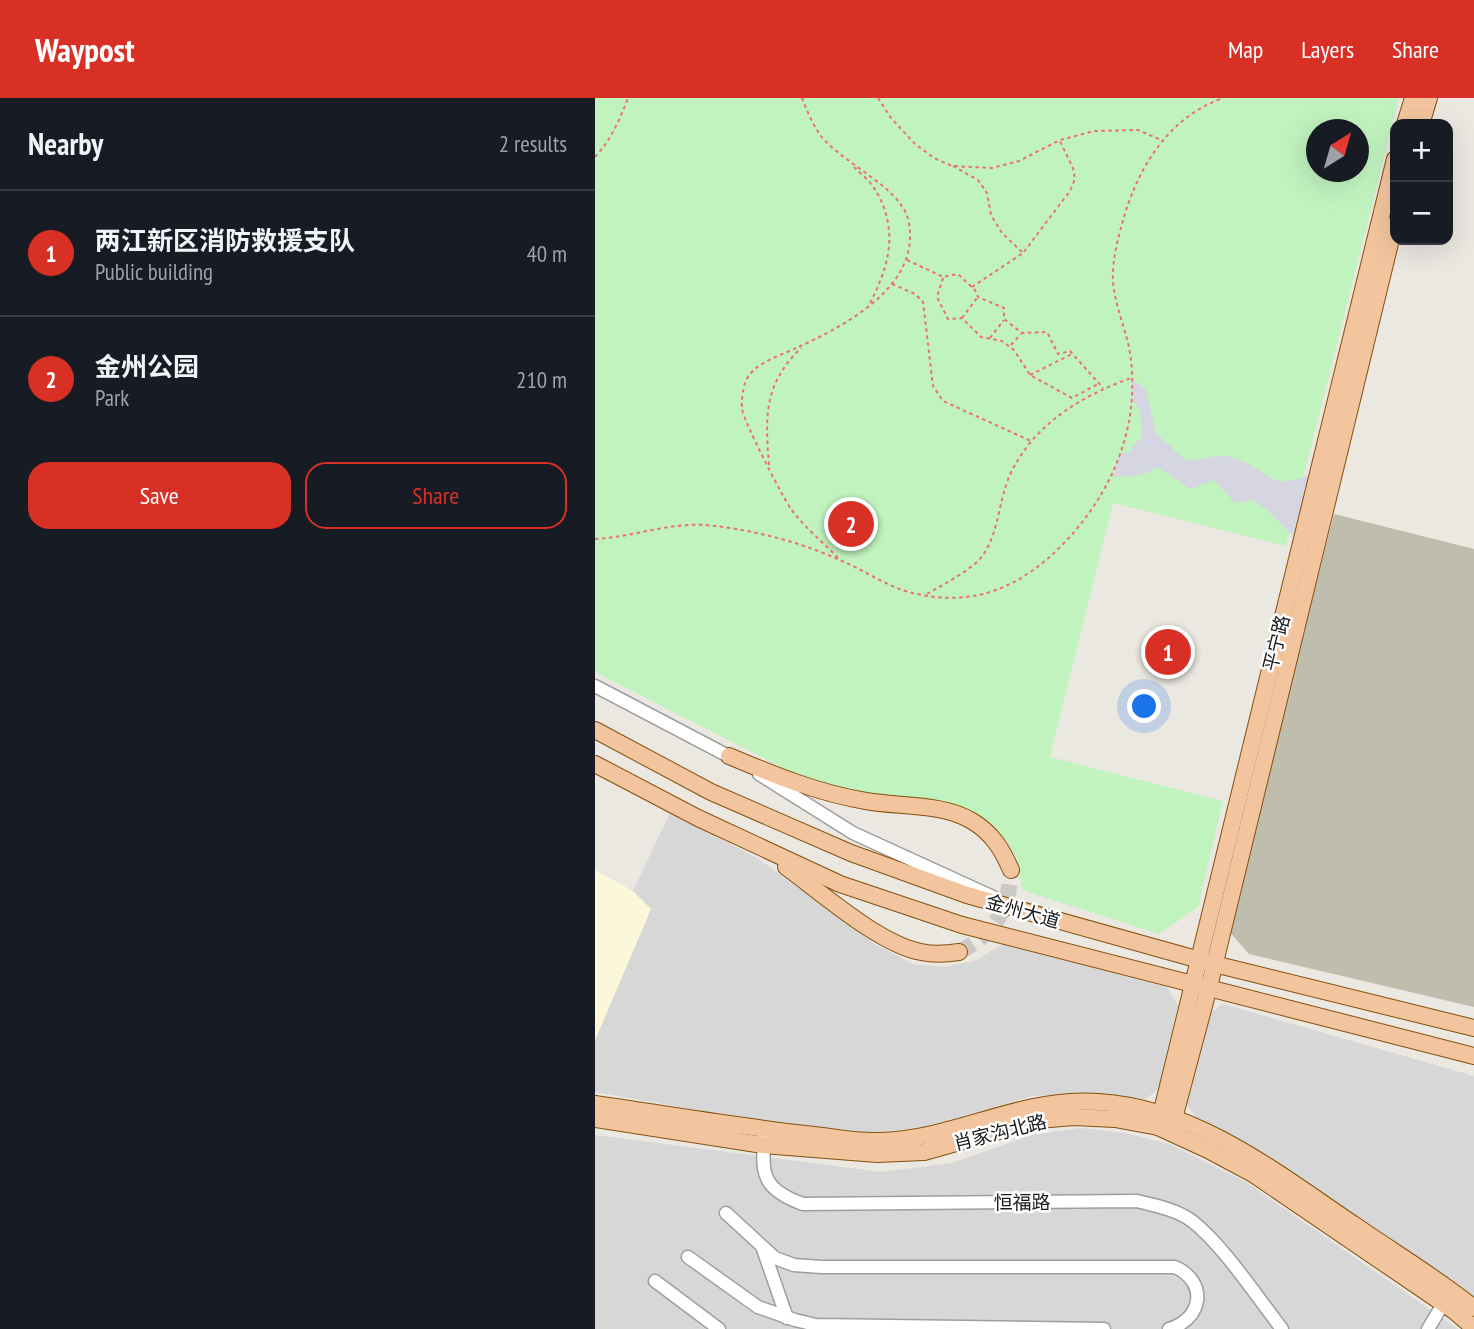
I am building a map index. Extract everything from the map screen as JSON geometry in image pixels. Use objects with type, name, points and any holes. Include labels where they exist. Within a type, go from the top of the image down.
[{"type":"main road","points":[[1407,119],[1413,98]]},
{"type":"main road","points":[[1423,119],[1429,98]]},
{"type":"main road","name":"平宁路","points":[[1166,1122],[1202,985],[1390,180]]},
{"type":"main road","name":"平宁路","points":[[1206,962],[1390,243]]},
{"type":"main road","name":"金州大道","points":[[595,730],[711,792],[851,853],[967,895],[1206,962],[1474,1028]]},
{"type":"main road","points":[[729,756],[780,778],[830,793],[867,802],[945,811],[969,819],[987,831],[1003,850],[1011,870]]},
{"type":"main road","name":"金州大道","points":[[595,764],[698,818],[840,884],[962,925],[1474,1056]]},
{"type":"main road","points":[[759,846],[872,929],[895,942],[918,952],[940,955],[959,952]]},
{"type":"main road","name":"肖家沟北路","points":[[595,1104],[764,1137]]},
{"type":"main road","name":"肖家沟北路","points":[[595,1119],[764,1137],[889,1154],[924,1152],[1038,1119],[1074,1117],[1166,1122],[1259,1160],[1474,1308]]},
{"type":"main road","name":"肖家沟北路","points":[[1166,1122],[1253,1174],[1474,1328]]},
{"type":"street","points":[[595,686],[729,756],[853,833],[1028,912]]},
{"type":"street","name":"恒福路","points":[[764,1137],[761,1160],[763,1174],[773,1187],[787,1198],[803,1204],[1137,1201],[1167,1208],[1191,1220],[1213,1240],[1282,1329]]},
{"type":"street","points":[[726,1213],[775,1258],[794,1265],[1175,1267],[1195,1282],[1196,1306],[1181,1325],[1169,1329]]},
{"type":"street","points":[[762,1245],[787,1318]]},
{"type":"street","points":[[688,1257],[758,1307],[817,1325],[1104,1329]]},
{"type":"street","points":[[655,1281],[719,1329]]},
{"type":"street","points":[[1428,1329],[1443,1304]]},
{"type":"path","points":[[595,157],[609,138],[628,98]]},
{"type":"path","points":[[802,98],[822,137],[876,190],[885,211],[889,257],[882,280],[866,310]]},
{"type":"path","points":[[878,98],[891,118],[915,144],[935,158],[978,180],[987,193],[991,215],[1002,233],[1023,253]]},
{"type":"path","points":[[595,540],[669,527],[712,525],[770,536],[840,559],[908,592],[957,600],[990,594],[1033,571],[1065,542],[1094,506],[1112,477],[1127,428],[1132,377],[1128,345],[1113,279],[1117,242],[1136,184],[1162,140],[1193,113],[1223,98]]},
{"type":"path","points":[[952,166],[992,168],[1019,161],[1060,140],[1094,131],[1138,130],[1162,140]]},
{"type":"path","points":[[972,287],[1023,253],[1070,191],[1075,179],[1073,168],[1060,140]]},
{"type":"path","points":[[840,559],[792,509],[742,410],[745,381],[765,360],[831,332],[866,310],[891,284],[910,252],[908,218],[892,193],[848,161]]},
{"type":"path","points":[[906,260],[943,277],[958,274],[978,297],[1005,308],[1004,319],[989,339]]},
{"type":"path","points":[[943,277],[937,297],[948,319],[962,318],[978,297]]},
{"type":"path","points":[[891,284],[915,294],[923,302],[933,386],[943,401],[1031,441]]},
{"type":"path","points":[[962,318],[981,337],[1002,341],[1009,346],[1030,375],[1072,398],[1099,383]]},
{"type":"path","points":[[1004,319],[1022,333],[1047,332],[1058,354],[1070,351],[1103,388]]},
{"type":"path","points":[[1009,346],[1022,333]]},
{"type":"path","points":[[770,467],[766,434],[768,405],[774,381],[786,363],[804,345]]},
{"type":"path","points":[[1030,375],[1073,354]]},
{"type":"path","points":[[925,594],[956,578],[979,560],[990,539],[1010,475],[1031,441],[1061,412],[1103,388],[1132,377]]},
{"type":"shaded area","points":[[1132,378],[1146,390],[1156,433],[1184,459],[1189,461],[1224,455],[1245,462],[1275,480],[1286,482],[1317,473],[1300,543],[1267,510],[1253,500],[1235,503],[1214,480],[1190,489],[1157,467],[1142,475],[1112,477],[1121,452],[1127,454],[1142,436],[1140,409],[1131,399]]},
{"type":"shaded area","points":[[1334,514],[1474,549],[1474,1007],[1249,954],[1228,930]]},
{"type":"shaded area","points":[[670,813],[759,859],[878,946],[913,964],[945,967],[977,960],[1003,944],[1167,987],[1178,1005],[1158,1090],[1144,1100],[1077,1093],[1033,1096],[923,1127],[876,1133],[765,1122],[595,1092],[595,1040],[651,909],[633,891]]},
{"type":"shaded area","points":[[595,870],[633,891],[651,909],[595,1040]]},
{"type":"shaded area","points":[[1223,1004],[1474,1076],[1474,1297],[1263,1155],[1197,1119],[1186,1103],[1209,1014]]},
{"type":"shaded area","points":[[1080,1128],[1126,1133],[1169,1144],[1246,1182],[1458,1329],[595,1329],[595,1135],[881,1172],[952,1163],[1032,1135]]},
{"type":"green space","points":[[595,98],[1399,98],[1394,119],[1390,119],[1390,134],[1286,546],[1113,503],[1050,757],[1223,801],[1198,907],[1159,934],[1022,890],[1018,862],[1009,844],[993,825],[974,812],[951,804],[868,795],[833,787],[785,769],[595,672]]},
{"type":"tunnel","points":[[959,952],[982,937],[998,919],[1007,897],[1011,870]]},
{"type":"place","name":"金州公园","points":[[851,524]]},
{"type":"place","name":"两江新区消防救援支队","points":[[1168,652]]}]
